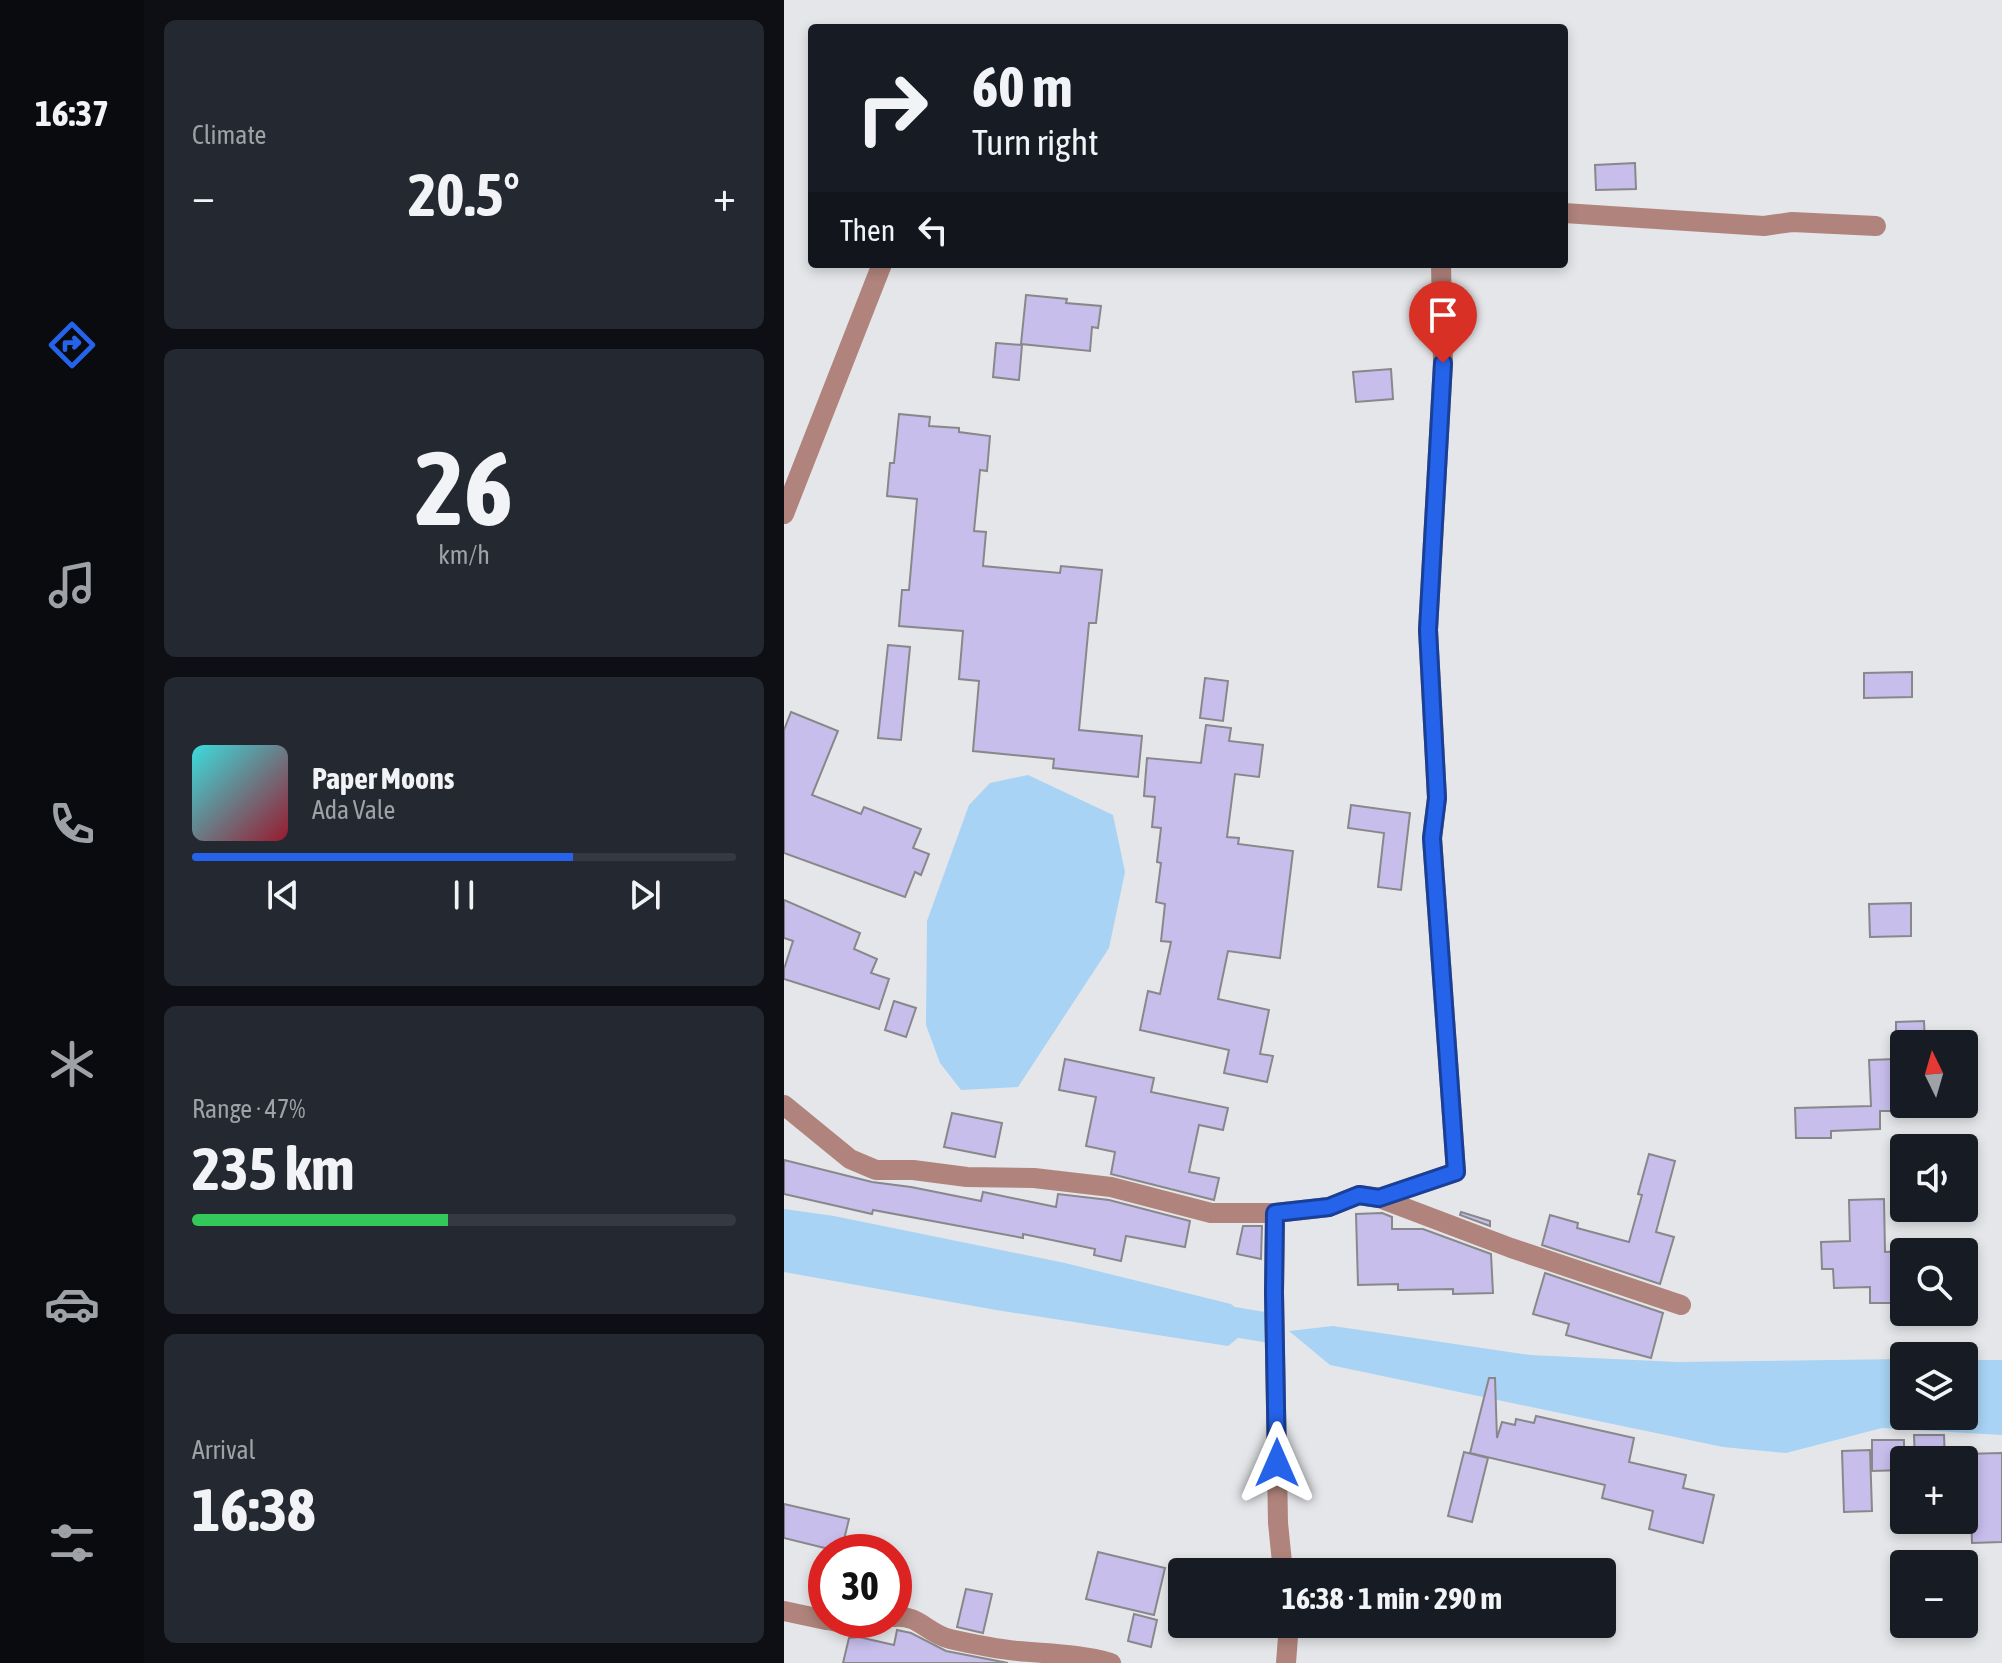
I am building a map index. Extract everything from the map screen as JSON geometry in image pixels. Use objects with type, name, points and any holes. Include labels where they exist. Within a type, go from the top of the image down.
[{"type":"street","points":[[1568,213],[1764,226],[1792,222],[1876,226]]},
{"type":"street","points":[[784,514],[880,268]]},
{"type":"street","points":[[1379,1198],[1456,1172],[1432,838],[1437,798],[1428,630],[1443,363],[1441,268]]},
{"type":"street","points":[[784,1105],[850,1159],[876,1170],[1034,1178],[1111,1187],[1211,1213],[1275,1213],[1329,1207],[1359,1195],[1379,1198],[1511,1248],[1681,1305]]},
{"type":"street","points":[[1275,1213],[1278,1523],[1282,1558]]},
{"type":"street","points":[[784,1611],[808,1616]]},
{"type":"street","points":[[912,1619],[930,1632],[946,1638],[1014,1651],[1084,1655],[1111,1663]]},
{"type":"street","points":[[1286,1663],[1288,1638]]},
{"type":"water","points":[[1028,775],[1113,815],[1125,872],[1109,948],[1018,1087],[961,1090],[940,1063],[926,1025],[927,921],[969,805],[990,783]]},
{"type":"water","points":[[784,1209],[834,1216],[1065,1263],[1231,1304],[1254,1325],[1228,1346],[996,1310],[784,1272]]},
{"type":"water","points":[[1333,1326],[1530,1355],[1677,1362],[1890,1359],[1890,1428],[1786,1453],[1723,1447],[1330,1365],[1289,1331]]},
{"type":"water","points":[[1978,1360],[2002,1360],[2002,1435],[1916,1430],[1978,1430]]},
{"type":"building","points":[[1635,163],[1636,189],[1596,190],[1595,165]]},
{"type":"building","points":[[1026,295],[1101,306],[1098,328],[1092,327],[1090,351],[1021,344]]},
{"type":"building","points":[[996,343],[1022,345],[1019,380],[993,377]]},
{"type":"building","points":[[1391,369],[1393,399],[1356,402],[1353,372]]},
{"type":"building","points":[[899,414],[930,417],[929,426],[959,428],[959,432],[990,436],[987,471],[980,470],[974,531],[986,532],[983,566],[1060,573],[1061,566],[1102,570],[1096,623],[1089,623],[1079,730],[1142,736],[1138,777],[1053,768],[1054,759],[973,751],[979,681],[959,679],[963,631],[899,626],[902,590],[909,590],[917,499],[887,496]]},
{"type":"building","points":[[888,645],[910,647],[901,740],[878,738]]},
{"type":"building","points":[[1912,672],[1912,697],[1864,698],[1864,673]]},
{"type":"building","points":[[1205,678],[1228,681],[1223,721],[1200,718]]},
{"type":"building","points":[[791,712],[838,731],[812,795],[861,814],[864,807],[921,829],[913,848],[929,854],[921,875],[915,872],[905,897],[784,853],[784,730]]},
{"type":"building","points":[[1206,725],[1231,728],[1229,741],[1263,745],[1259,777],[1235,774],[1227,837],[1239,838],[1238,844],[1293,851],[1280,958],[1228,951],[1218,999],[1269,1010],[1260,1054],[1273,1056],[1267,1082],[1224,1073],[1229,1050],[1140,1030],[1148,991],[1160,994],[1171,942],[1161,941],[1165,904],[1156,902],[1161,828],[1152,827],[1155,797],[1144,796],[1147,758],[1201,763]]},
{"type":"building","points":[[1351,805],[1410,813],[1401,890],[1378,887],[1384,833],[1348,828]]},
{"type":"building","points":[[784,900],[860,933],[854,949],[877,959],[871,973],[889,979],[879,1009],[784,979],[793,941],[784,938]]},
{"type":"building","points":[[1911,903],[1911,936],[1870,937],[1869,904]]},
{"type":"building","points":[[894,1001],[916,1008],[906,1037],[885,1030]]},
{"type":"building","points":[[1924,1021],[1924,1030],[1896,1030],[1896,1022]]},
{"type":"building","points":[[1065,1059],[1154,1078],[1151,1092],[1228,1108],[1223,1130],[1199,1125],[1189,1172],[1219,1178],[1214,1200],[1111,1174],[1115,1152],[1086,1146],[1096,1097],[1059,1090]]},
{"type":"building","points":[[1890,1059],[1890,1111],[1880,1111],[1880,1129],[1831,1131],[1831,1138],[1796,1138],[1795,1108],[1871,1106],[1869,1060]]},
{"type":"building","points":[[952,1113],[1002,1123],[995,1157],[944,1147]]},
{"type":"building","points":[[1649,1154],[1675,1161],[1656,1232],[1674,1237],[1660,1284],[1542,1245],[1550,1215],[1578,1223],[1577,1228],[1629,1242]]},
{"type":"building","points":[[784,1160],[872,1182],[981,1201],[983,1192],[1056,1207],[1058,1194],[1109,1200],[1190,1221],[1185,1247],[1126,1236],[1121,1261],[1094,1255],[1095,1249],[1023,1234],[1023,1238],[873,1210],[872,1214],[784,1194]]},
{"type":"building","points":[[1884,1199],[1885,1252],[1890,1252],[1890,1303],[1870,1303],[1870,1287],[1834,1288],[1833,1269],[1822,1269],[1821,1242],[1850,1241],[1849,1200]]},
{"type":"building","points":[[1461,1212],[1490,1221],[1490,1226],[1460,1215]]},
{"type":"building","points":[[1382,1213],[1392,1217],[1392,1229],[1423,1229],[1491,1254],[1493,1293],[1453,1294],[1453,1289],[1398,1290],[1398,1284],[1358,1285],[1356,1214]]},
{"type":"building","points":[[1243,1226],[1262,1226],[1261,1259],[1237,1254]]},
{"type":"building","points":[[1545,1273],[1663,1313],[1651,1358],[1566,1335],[1569,1324],[1533,1314]]},
{"type":"building","points":[[1489,1378],[1495,1378],[1497,1438],[1502,1422],[1515,1425],[1516,1419],[1534,1423],[1536,1416],[1634,1438],[1629,1462],[1686,1475],[1683,1488],[1714,1495],[1703,1543],[1649,1529],[1653,1511],[1602,1498],[1605,1485],[1470,1453]]},
{"type":"building","points":[[1914,1435],[1944,1435],[1944,1446],[1914,1446]]},
{"type":"building","points":[[1872,1440],[1904,1440],[1904,1446],[1890,1446],[1890,1470],[1872,1471]]},
{"type":"building","points":[[1870,1450],[1872,1511],[1844,1512],[1842,1451]]},
{"type":"building","points":[[1464,1452],[1488,1458],[1472,1522],[1448,1516]]},
{"type":"building","points":[[2002,1453],[2002,1542],[1972,1543],[1972,1534],[1978,1534],[1978,1454]]},
{"type":"building","points":[[784,1504],[849,1519],[845,1534],[808,1534],[808,1544],[784,1538]]},
{"type":"building","points":[[1098,1552],[1165,1568],[1154,1615],[1086,1599]]},
{"type":"building","points":[[966,1589],[992,1594],[983,1633],[957,1627]]},
{"type":"building","points":[[1134,1614],[1157,1620],[1151,1647],[1128,1641]]},
{"type":"building","points":[[912,1634],[946,1651],[1008,1663],[843,1663],[849,1638],[894,1645],[895,1638],[912,1638]]},
{"type":"waterway","points":[[1216,1319],[1264,1327]]},
{"type":"route","points":[[1277,1463],[1275,1213],[1329,1207],[1359,1195],[1379,1198],[1456,1172],[1432,838],[1437,798],[1428,630],[1443,363]]}]
